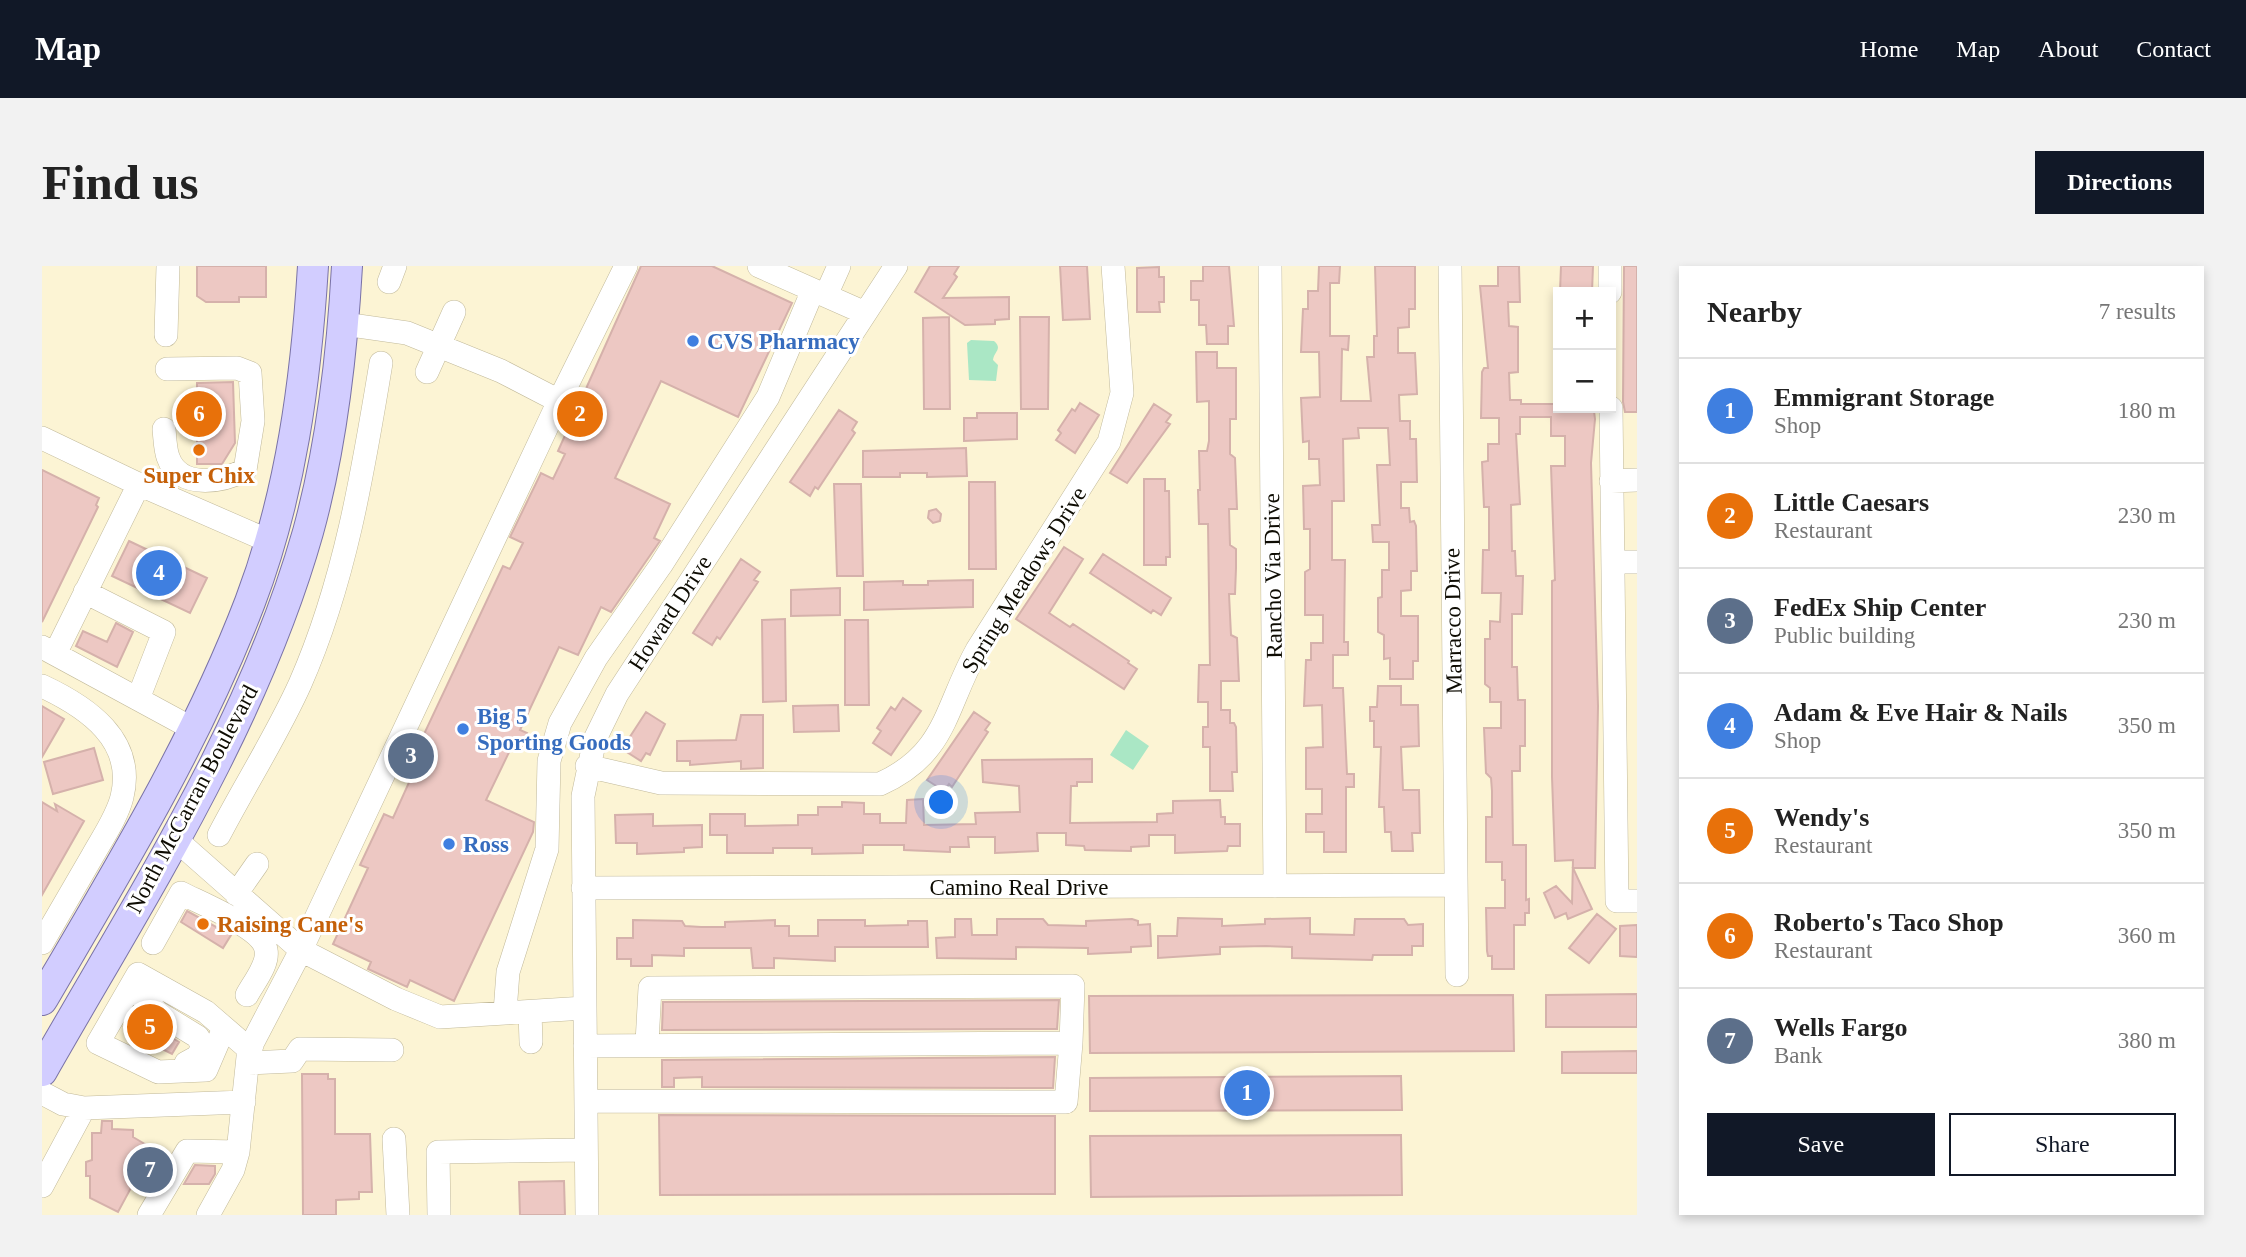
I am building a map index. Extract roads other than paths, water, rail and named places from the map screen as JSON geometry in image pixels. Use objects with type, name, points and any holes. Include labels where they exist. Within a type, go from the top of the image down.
[{"type":"main road","points":[[306,266],[308,350]]},
{"type":"main road","name":"North McCarran Boulevard","points":[[42,1000],[195,730],[250,601],[291,457],[308,350],[313,266]]},
{"type":"main road","name":"North McCarran Boulevard","points":[[42,1071],[174,838],[241,712],[291,586],[327,455],[349,266]]},
{"type":"street","points":[[166,335],[168,266]]},
{"type":"street","points":[[211,1214],[233,1170],[238,1152],[249,1056],[270,1007],[301,950],[559,401],[626,266]]},
{"type":"street","points":[[759,266],[865,313]]},
{"type":"street","points":[[505,1012],[508,972],[547,849],[550,761],[560,723],[596,658],[661,565],[768,397],[819,293],[839,266]]},
{"type":"street","name":"Howard Drive","points":[[587,1215],[583,796],[587,766],[595,739],[617,694],[896,266]]},
{"type":"street","name":"Spring Meadows Drive","points":[[587,766],[662,783],[880,784],[905,773],[925,754],[946,724],[963,675],[977,650],[1109,442],[1122,393],[1113,266]]},
{"type":"street","name":"Rancho Via Drive","points":[[1270,266],[1275,886]]},
{"type":"street","name":"Marracco Drive","points":[[1450,266],[1457,975]]},
{"type":"street","points":[[1610,266],[1610,287]]},
{"type":"street","points":[[427,372],[454,312]]},
{"type":"street","points":[[344,324],[407,333],[501,372],[559,401]]},
{"type":"street","points":[[219,835],[300,684],[336,587],[368,452],[381,363]]},
{"type":"street","points":[[164,429],[168,459],[189,479],[204,482],[231,478],[245,470],[253,421],[250,373],[237,368],[167,369]]},
{"type":"street","points":[[1611,413],[1618,901],[1637,901]]},
{"type":"street","points":[[42,438],[139,485],[269,541]]},
{"type":"street","points":[[1611,481],[1637,480]]},
{"type":"street","points":[[139,485],[85,592],[48,651],[195,730]]},
{"type":"street","points":[[1613,562],[1637,562]]},
{"type":"street","points":[[85,592],[164,632],[138,699]]},
{"type":"street","points":[[42,687],[80,706],[105,726],[118,746],[124,783],[114,816],[42,943]]},
{"type":"street","points":[[174,838],[301,950],[396,999],[440,1017],[584,1009]]},
{"type":"street","points":[[236,894],[257,864]]},
{"type":"street","name":"Camino Real Drive","points":[[583,888],[1456,885]]},
{"type":"street","points":[[153,943],[181,893],[233,920],[259,937],[266,949],[265,963],[247,995]]},
{"type":"street","points":[[224,1028],[205,1070],[158,1072],[98,1043],[138,974],[205,1012],[224,1028],[249,1056],[292,1061],[300,1049],[392,1050]]},
{"type":"street","points":[[148,980],[141,996],[157,1012],[198,1037],[203,1048],[187,1063],[148,1067]]},
{"type":"street","points":[[586,1101],[1066,1102],[1073,986],[650,988],[647,1043]]},
{"type":"street","points":[[530,1012],[531,1042]]},
{"type":"street","points":[[585,1046],[647,1043],[1071,1043]]},
{"type":"street","points":[[42,1093],[63,1104],[84,1108],[244,1102]]},
{"type":"street","points":[[42,1186],[84,1108]]},
{"type":"street","points":[[394,1139],[398,1215]]},
{"type":"street","points":[[439,1215],[438,1152],[586,1150]]},
{"type":"street","points":[[149,1215],[187,1151],[238,1152]]},
{"type":"place","name":"CVS Pharmacy","points":[[693,341]]},
{"type":"place","name":"Roberto's Taco Shop","points":[[199,414]]},
{"type":"place","name":"Little Caesars","points":[[580,414]]},
{"type":"place","name":"Super Chix","points":[[199,450]]},
{"type":"place","name":"Adam & Eve Hair & Nails","points":[[159,573]]},
{"type":"place","name":"Big 5 Sporting Goods","points":[[463,729]]},
{"type":"place","name":"FedEx Ship Center","points":[[411,756]]},
{"type":"place","name":"Ross","points":[[449,844]]},
{"type":"place","name":"Raising Cane's","points":[[203,924]]},
{"type":"place","name":"Wendy's","points":[[150,1027]]},
{"type":"place","name":"Emmigrant Storage","points":[[1247,1093]]},
{"type":"place","name":"Wells Fargo","points":[[150,1170]]}]
